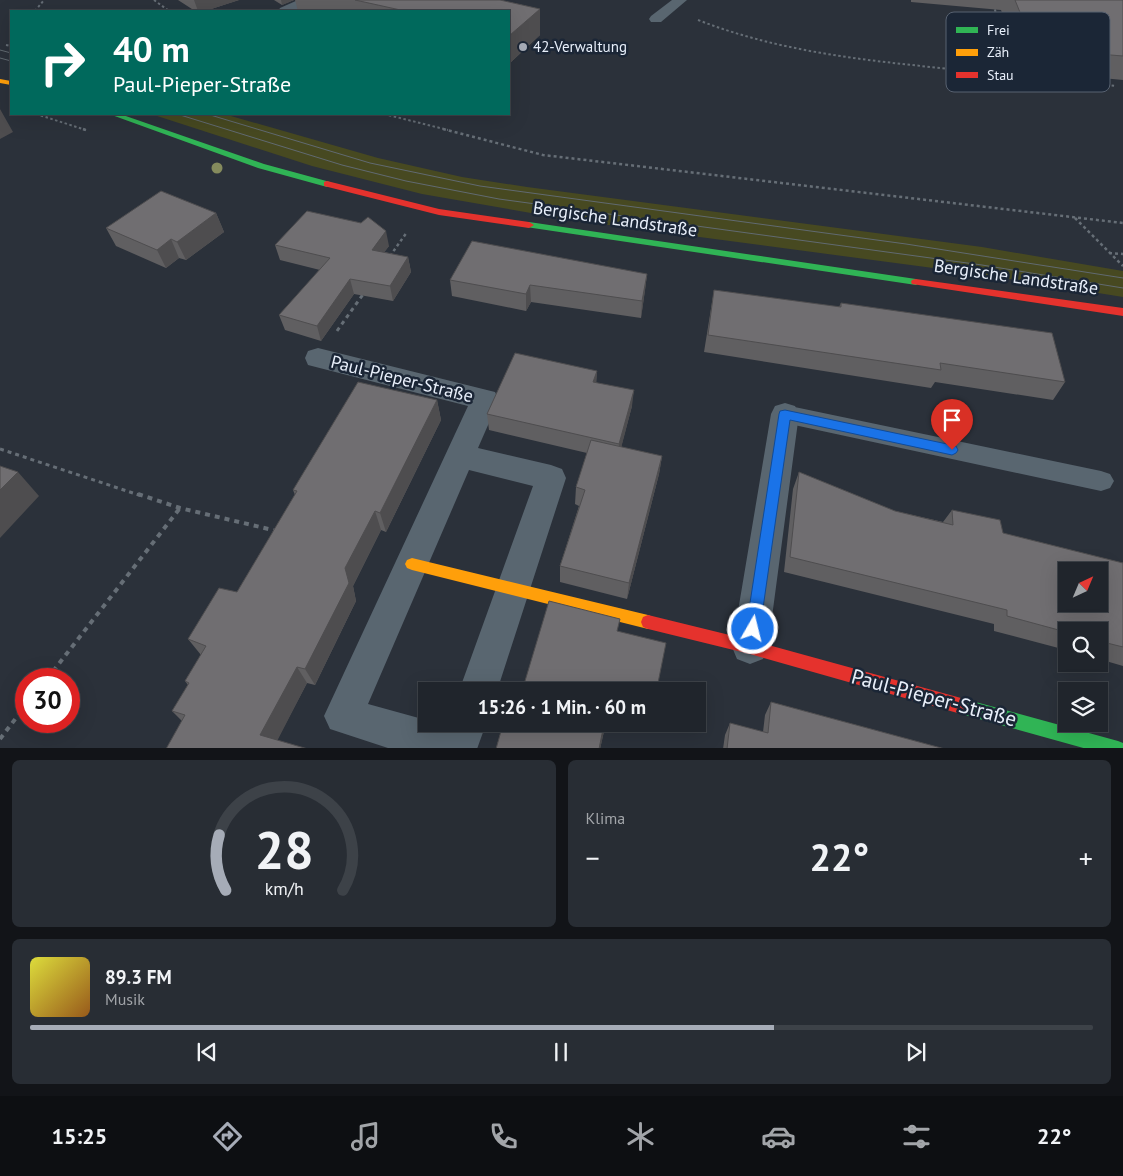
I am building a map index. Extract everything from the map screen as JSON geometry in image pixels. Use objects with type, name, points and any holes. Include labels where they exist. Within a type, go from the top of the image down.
[{"type":"main road","name":"Bergische Landstraße","points":[[116,115],[261,166],[439,212],[1123,312]]},
{"type":"main road","name":"Paul-Pieper-Straße","points":[[412,564],[750,647],[1118,748]]},
{"type":"street","name":"Paul-Pieper-Straße","points":[[318,358],[485,400],[343,716],[458,748],[464,732]]},
{"type":"street","points":[[750,647],[785,414]]},
{"type":"street","points":[[460,456],[551,478],[515,588],[481,682]]},
{"type":"lane","points":[[287,10],[309,0]]},
{"type":"lane","points":[[656,20],[677,3]]},
{"type":"lane","points":[[785,414],[1100,481]]},
{"type":"path","points":[[36,10],[44,0]]},
{"type":"path","points":[[154,0],[168,10]]},
{"type":"path","points":[[991,0],[996,12]]},
{"type":"path","points":[[677,3],[690,16],[741,36],[827,56],[946,70]]},
{"type":"path","points":[[6,45],[10,46]]},
{"type":"path","points":[[1110,85],[1116,86]]},
{"type":"path","points":[[388,115],[543,155],[1123,223]]},
{"type":"path","points":[[1074,217],[1123,266]]},
{"type":"path","points":[[386,262],[409,230]]},
{"type":"path","points":[[1108,252],[1123,254]]},
{"type":"path","points":[[318,358],[369,286]]},
{"type":"path","points":[[0,449],[180,508],[286,533]]},
{"type":"path","points":[[56,668],[180,508]]},
{"type":"path","points":[[0,739],[15,719]]},
{"type":"green space","points":[[154,115],[228,115],[378,158],[462,177],[982,247],[1123,271],[1123,297],[986,275],[571,220],[422,194],[312,166]]},
{"type":"building","points":[[355,0],[500,0],[540,9],[510,35],[510,10],[400,10]]},
{"type":"building","points":[[1015,0],[1123,0],[1123,56],[1110,55],[1110,12],[1020,12]]},
{"type":"building","points":[[161,191],[216,213],[177,242],[171,239],[157,250],[106,228]]},
{"type":"building","points":[[307,211],[361,223],[368,217],[386,231],[372,250],[408,257],[390,286],[350,279],[317,326],[279,315],[330,258],[275,245]]},
{"type":"building","points":[[472,241],[647,274],[642,301],[530,285],[526,294],[450,280]]},
{"type":"building","points":[[714,290],[841,307],[841,303],[1052,333],[1065,382],[940,363],[941,370],[708,335]]},
{"type":"building","points":[[515,353],[597,371],[593,382],[634,390],[619,444],[487,414]]},
{"type":"building","points":[[358,382],[437,400],[380,513],[375,511],[345,568],[349,583],[305,669],[297,667],[260,735],[305,748],[167,748],[185,715],[172,711],[189,683],[185,681],[206,646],[188,639],[219,588],[237,592],[297,491],[293,490]]},
{"type":"building","points":[[591,440],[662,456],[629,583],[560,566],[585,490],[576,487]]},
{"type":"building","points":[[0,466],[18,472],[0,490]]},
{"type":"building","points":[[799,472],[895,511],[953,525],[952,510],[1000,520],[1003,533],[1123,563],[1123,647],[1108,643],[1108,622],[1058,622],[1058,630],[1007,616],[1007,610],[790,557]]},
{"type":"building","points":[[549,601],[620,619],[617,631],[666,643],[658,682],[525,682]]},
{"type":"building","points":[[771,702],[941,748],[727,748],[730,723],[768,733]]},
{"type":"building","points":[[501,732],[602,732],[599,748],[496,748]]},
{"type":"tram line","points":[[0,50],[10,53]]},
{"type":"tram line","points":[[0,58],[10,61]]},
{"type":"tram line","points":[[180,115],[342,165],[406,181],[499,199],[982,265],[1123,288]]},
{"type":"tram line","points":[[210,115],[370,163],[480,186],[906,244],[1123,278]]},
{"type":"traffic: fast","points":[[116,115],[261,166],[327,184]]},
{"type":"traffic: fast","points":[[529,225],[916,282]]},
{"type":"traffic: fast","points":[[961,706],[1114,748]]},
{"type":"traffic: slow","points":[[0,81],[10,83]]},
{"type":"traffic: slow","points":[[412,564],[648,622]]},
{"type":"traffic: jam","points":[[327,184],[439,212],[529,225]]},
{"type":"traffic: jam","points":[[916,282],[1123,312]]},
{"type":"traffic: jam","points":[[648,622],[750,647],[961,706]]},
{"type":"place","name":"42-Verwaltung","points":[[523,47]]},
{"type":"route","points":[[753,629],[785,414],[952,450]]}]
